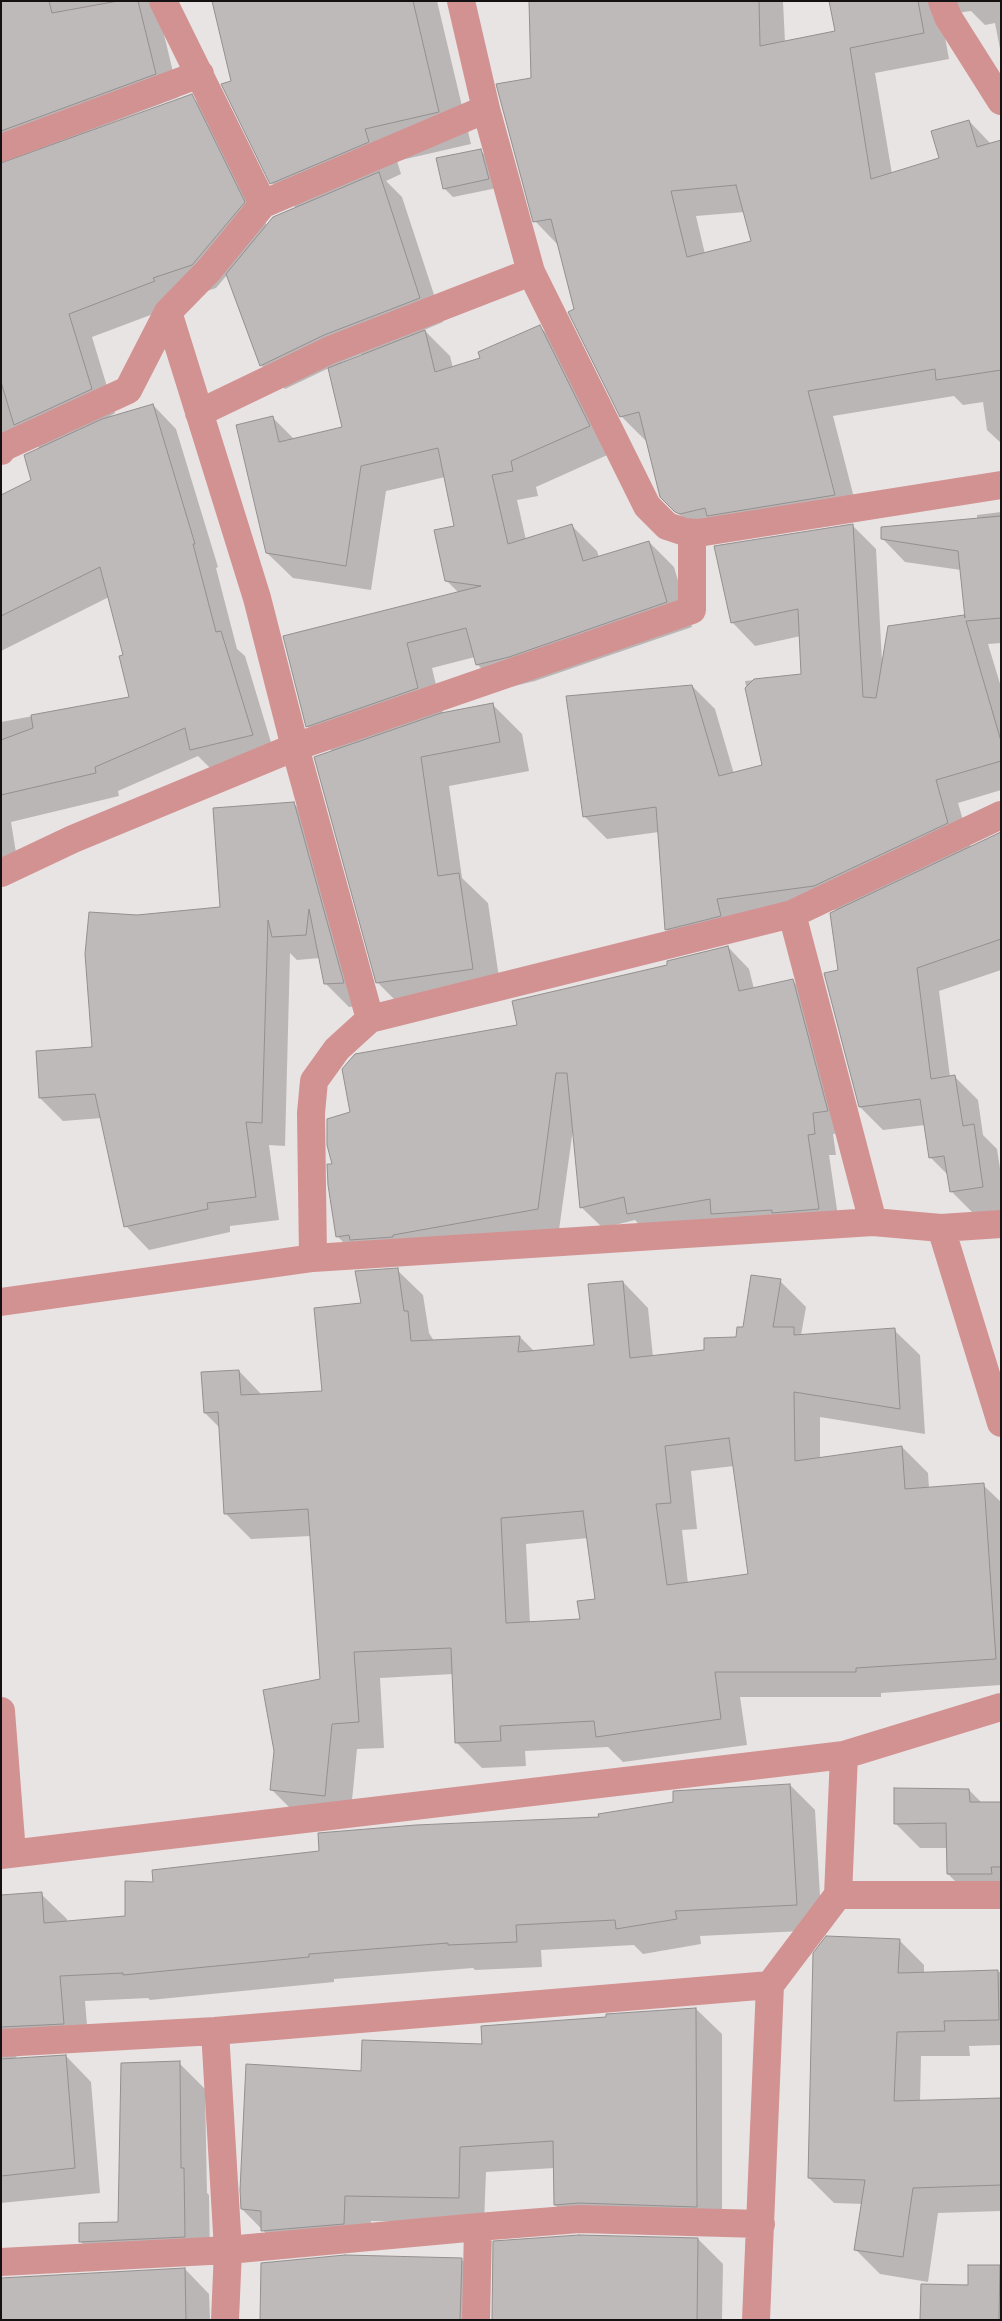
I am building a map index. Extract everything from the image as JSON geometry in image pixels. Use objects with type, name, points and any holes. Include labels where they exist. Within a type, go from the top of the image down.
[{"type":"street","points":[[163,1],[263,204]]},
{"type":"street","points":[[460,1],[486,109],[531,272],[647,506],[667,526],[692,533],[1001,485]]},
{"type":"street","points":[[942,1],[948,17],[1001,101]]},
{"type":"street","points":[[1,148],[200,74]]},
{"type":"street","points":[[1,451],[4,447],[128,390],[168,312],[209,270],[263,204],[486,109]]},
{"type":"street","points":[[199,413],[330,350],[531,272]]},
{"type":"street","points":[[168,312],[257,598],[295,747],[370,1019]]},
{"type":"street","points":[[1,873],[73,839],[295,747],[692,610],[692,533]]},
{"type":"street","points":[[313,1258],[310,1113],[314,1081],[337,1049],[370,1019],[792,914],[1001,815]]},
{"type":"street","points":[[792,914],[873,1222]]},
{"type":"street","points":[[1,1302],[313,1258],[873,1222],[941,1228],[1001,1224]]},
{"type":"street","points":[[941,1228],[1001,1424]]},
{"type":"street","points":[[1,1711],[7,1854],[844,1755],[1001,1707]]},
{"type":"street","points":[[756,2320],[770,1985],[838,1895],[844,1755]]},
{"type":"street","points":[[838,1895],[1001,1895]]},
{"type":"street","points":[[1,2043],[215,2031],[770,1985]]},
{"type":"street","points":[[215,2031],[228,2250],[225,2320]]},
{"type":"street","points":[[1,2262],[228,2250],[478,2226],[579,2220],[761,2224]]},
{"type":"street","points":[[476,2320],[478,2226]]},
{"type":"building","points":[[1,1],[49,1],[52,13],[118,1],[138,1],[156,74],[1,131]]},
{"type":"building","points":[[212,1],[413,1],[439,112],[365,129],[369,142],[270,184],[221,84],[231,81]]},
{"type":"building","points":[[529,1],[759,1],[760,46],[835,31],[829,1],[918,1],[924,33],[850,48],[871,179],[939,158],[931,131],[969,120],[977,147],[1001,140],[1001,370],[936,380],[935,369],[808,391],[835,495],[707,516],[705,508],[680,514],[675,512],[660,497],[639,412],[620,417],[568,312],[574,309],[551,219],[533,222],[496,84],[531,78]],"holes":[[[736,185],[751,241],[687,257],[671,191]]]},
{"type":"building","points":[[192,94],[245,202],[192,265],[153,278],[155,281],[69,314],[92,389],[14,425],[1,382],[1,163]]},
{"type":"building","points":[[481,149],[489,179],[443,189],[436,158]]},
{"type":"building","points":[[379,172],[420,298],[324,335],[260,366],[226,274],[273,217]]},
{"type":"building","points":[[540,325],[590,426],[511,461],[513,471],[492,475],[508,544],[572,524],[583,561],[649,541],[667,602],[509,657],[476,665],[466,628],[407,643],[418,688],[306,727],[283,636],[481,586],[445,581],[434,530],[454,526],[438,448],[361,466],[346,566],[266,553],[236,425],[273,416],[279,442],[342,427],[328,368],[425,330],[435,372],[480,358],[478,352]]},
{"type":"building","points":[[153,404],[195,544],[193,544],[216,632],[221,631],[253,735],[190,750],[185,728],[95,767],[96,773],[1,795],[1,740],[33,728],[31,715],[129,697],[119,656],[123,655],[100,567],[1,616],[1,495],[31,480],[24,455],[102,419]]},
{"type":"building","points":[[1001,516],[1001,618],[966,621],[1001,741],[1001,761],[936,780],[948,823],[814,886],[717,899],[721,916],[665,930],[656,807],[583,817],[566,696],[692,685],[719,776],[762,765],[745,688],[754,679],[801,674],[798,609],[731,623],[714,546],[853,524],[863,697],[876,698],[888,626],[964,615],[965,618],[958,551],[881,539],[881,527]]},
{"type":"building","points":[[493,703],[500,742],[421,757],[438,876],[459,873],[473,969],[376,983],[314,757],[441,713]]},
{"type":"building","points":[[294,802],[344,983],[324,984],[309,909],[306,935],[272,937],[268,920],[262,1123],[246,1122],[256,1197],[207,1203],[208,1209],[124,1227],[95,1094],[39,1098],[36,1051],[92,1047],[85,954],[89,912],[137,915],[220,907],[213,808]]},
{"type":"building","points":[[1001,832],[1001,939],[917,968],[931,1079],[955,1075],[963,1126],[974,1124],[983,1187],[950,1192],[944,1156],[929,1158],[920,1099],[859,1107],[824,973],[838,970],[830,913]]},
{"type":"building","points":[[728,946],[739,991],[793,979],[828,1111],[813,1113],[815,1134],[808,1135],[819,1209],[772,1213],[772,1210],[711,1214],[710,1199],[627,1214],[624,1197],[580,1208],[567,1073],[556,1073],[538,1209],[393,1235],[393,1237],[350,1240],[349,1235],[336,1237],[328,1185],[327,1164],[332,1164],[327,1145],[327,1119],[350,1112],[342,1069],[355,1054],[517,1025],[512,1001],[667,965],[667,961]]},
{"type":"building","points":[[398,1268],[404,1311],[408,1311],[411,1341],[520,1336],[518,1352],[594,1345],[588,1284],[623,1281],[630,1358],[704,1350],[704,1338],[736,1337],[737,1327],[743,1327],[751,1275],[781,1279],[773,1327],[794,1327],[794,1335],[895,1328],[900,1409],[794,1392],[795,1461],[902,1446],[905,1489],[984,1483],[996,1659],[856,1668],[856,1672],[715,1672],[721,1719],[596,1737],[594,1721],[500,1726],[501,1741],[455,1743],[451,1648],[354,1652],[359,1722],[332,1724],[325,1796],[270,1790],[274,1751],[263,1690],[320,1679],[308,1509],[224,1514],[218,1412],[204,1413],[201,1372],[239,1370],[241,1395],[322,1391],[314,1308],[361,1303],[355,1271]],"holes":[[[729,1438],[748,1574],[667,1585],[656,1504],[671,1503],[665,1446]],[[583,1511],[595,1599],[577,1601],[580,1619],[506,1623],[501,1518]]]},
{"type":"building","points":[[790,1784],[797,1905],[675,1911],[677,1919],[616,1929],[615,1920],[516,1925],[517,1942],[448,1945],[448,1943],[309,1954],[309,1957],[123,1975],[123,1973],[60,1976],[64,2024],[1,2027],[1,1895],[42,1892],[44,1923],[125,1916],[125,1881],[153,1882],[152,1870],[319,1851],[318,1833],[416,1825],[599,1817],[598,1814],[673,1802],[673,1791]]},
{"type":"building","points":[[894,1788],[969,1789],[970,1802],[1001,1802],[1001,1867],[991,1867],[992,1874],[947,1874],[946,1823],[894,1824]]},
{"type":"building","points":[[826,1936],[900,1939],[898,1973],[998,1970],[999,2020],[944,2021],[945,2031],[897,2032],[894,2101],[1001,2098],[1001,2185],[913,2188],[903,2257],[854,2250],[865,2180],[808,2178],[813,1953]]},
{"type":"building","points":[[696,2008],[697,2207],[579,2203],[554,2205],[553,2141],[460,2147],[459,2198],[345,2196],[344,2224],[261,2231],[261,2211],[241,2209],[240,2190],[246,2064],[361,2071],[362,2040],[482,2044],[481,2026],[606,2017],[606,2014]]},
{"type":"building","points":[[66,2055],[75,2168],[1,2176],[1,2059]]},
{"type":"building","points":[[180,2061],[181,2168],[184,2168],[185,2237],[79,2242],[79,2223],[118,2222],[121,2063]]},
{"type":"building","points":[[579,2235],[698,2238],[697,2320],[492,2320],[493,2241]]},
{"type":"building","points":[[345,2255],[462,2258],[460,2320],[260,2320],[261,2263]]},
{"type":"building","points":[[968,2265],[1000,2265],[999,2320],[920,2320],[921,2284],[968,2285]]},
{"type":"building","points":[[185,2268],[186,2320],[1,2320],[1,2278]]}]
